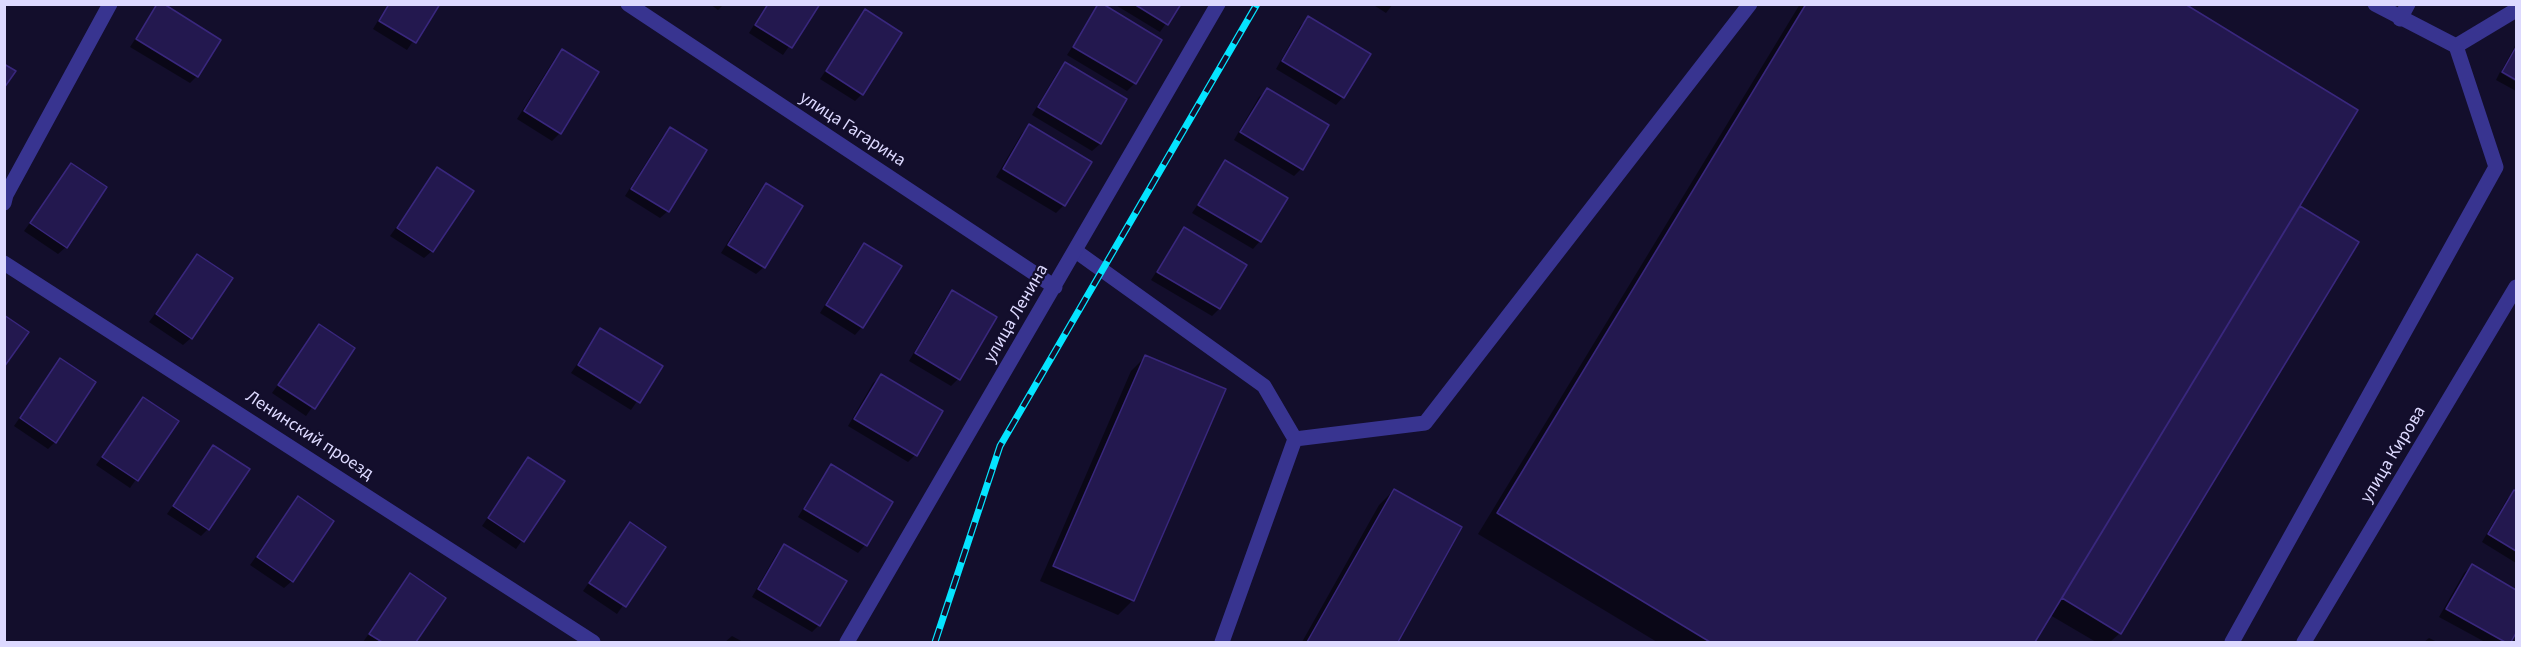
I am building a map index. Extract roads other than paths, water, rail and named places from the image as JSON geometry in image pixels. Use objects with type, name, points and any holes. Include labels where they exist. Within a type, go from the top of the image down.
[{"type":"street","points":[[5,197],[110,4]]},
{"type":"street","name":"улица Гагарина","points":[[627,4],[1055,287]]},
{"type":"street","name":"улица Ленина","points":[[847,642],[1077,252],[1218,4]]},
{"type":"street","points":[[1295,439],[1425,423],[1750,4]]},
{"type":"street","points":[[2232,642],[2496,167],[2456,46],[2400,19],[2375,4]]},
{"type":"street","points":[[2400,19],[2408,4]]},
{"type":"street","points":[[2456,46],[2517,10]]},
{"type":"street","points":[[1077,252],[1264,386],[1295,439]]},
{"type":"street","name":"Ленинский проезд","points":[[4,263],[593,642]]},
{"type":"street","name":"улица Кирова","points":[[2304,642],[2517,287]]},
{"type":"street","points":[[1222,642],[1295,439]]},
{"type":"railway","points":[[935,642],[1000,446],[1257,4]]}]
